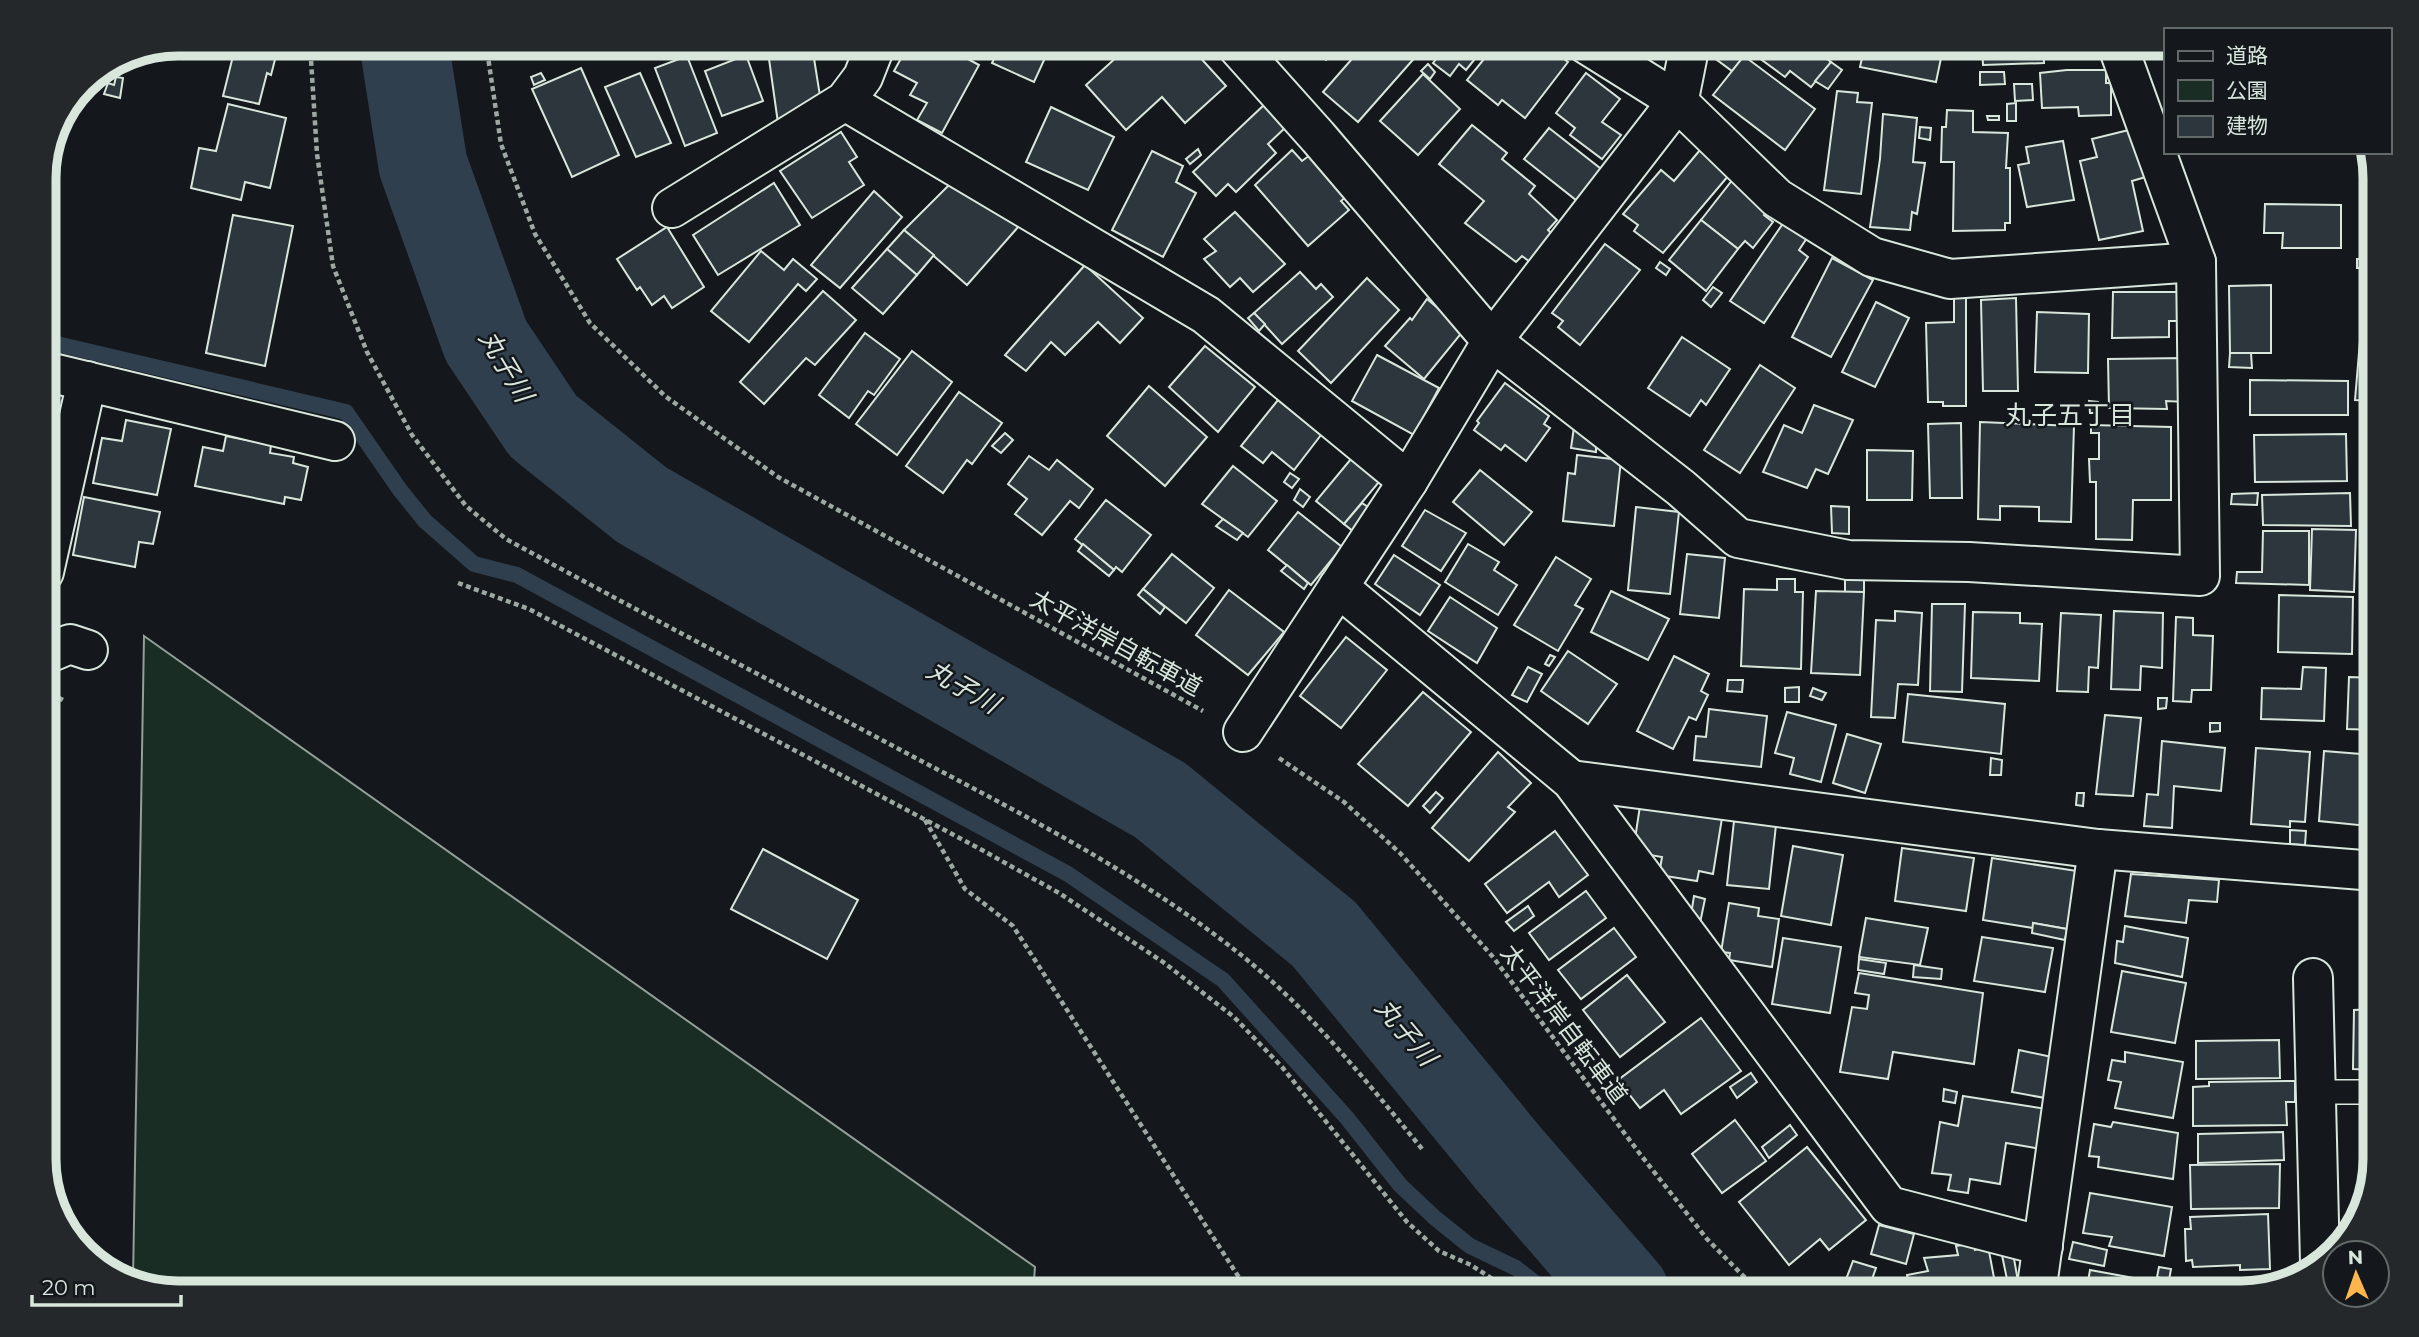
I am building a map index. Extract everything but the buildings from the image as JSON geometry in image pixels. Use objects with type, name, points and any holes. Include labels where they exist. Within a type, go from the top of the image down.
[{"type":"street","points":[[671,208],[845,101],[863,77],[871,56]]},
{"type":"street","points":[[1246,56],[1492,341],[1681,488],[1738,538],[1848,560],[1969,562],[2200,576],[2196,262],[2121,56]]},
{"type":"street","points":[[1605,56],[1677,101],[1777,198],[1872,257],[1950,279],[2196,262]]},
{"type":"street","points":[[1243,732],[1408,481],[1492,341],[1677,101],[1687,56]]},
{"type":"street","points":[[845,101],[1206,315],[1408,481]]},
{"type":"street","points":[[56,374],[335,441]]},
{"type":"street","points":[[56,519],[87,381]]},
{"type":"street","points":[[1338,587],[1571,780],[1889,1206],[2043,1246]]},
{"type":"street","points":[[56,650],[70,644],[88,650]]},
{"type":"street","points":[[1571,780],[2098,849],[2363,870]]},
{"type":"street","points":[[2038,1281],[2098,849]]},
{"type":"street","points":[[2313,978],[2320,1252]]},
{"type":"lane","points":[[2316,1092],[2363,1092]]},
{"type":"path","points":[[311,56],[317,155],[333,267],[367,352],[412,435],[466,506],[506,539],[1061,835],[1170,901],[1237,952],[1294,1003],[1335,1045],[1423,1150]]},
{"type":"path","name":"太平洋岸自転車道","points":[[488,56],[501,144],[535,234],[590,323],[665,397],[778,477],[1243,732],[1344,802],[1400,853],[1493,957],[1640,1154],[1707,1239],[1748,1281]]},
{"type":"path","points":[[458,583],[529,609],[925,820],[1059,893],[1163,962],[1234,1017],[1282,1067],[1407,1222],[1439,1251],[1471,1265],[1496,1281]]},
{"type":"path","points":[[925,820],[965,888],[1013,926],[1241,1281]]},
{"type":"green space","points":[[144,636],[1035,1267],[1034,1281],[178,1281],[133,1272]]},
{"type":"waterway","name":"丸子川","points":[[406,56],[423,165],[486,341],[543,426],[642,505],[1160,800],[1324,934],[1509,1159],[1615,1281]]},
{"type":"waterway","points":[[56,344],[346,412],[425,521],[474,564],[517,575],[1068,874],[1223,980],[1347,1118],[1400,1185],[1470,1246],[1516,1268],[1533,1281]]},
{"type":"district","name":"丸子五丁目","points":[[2070,415]]}]
